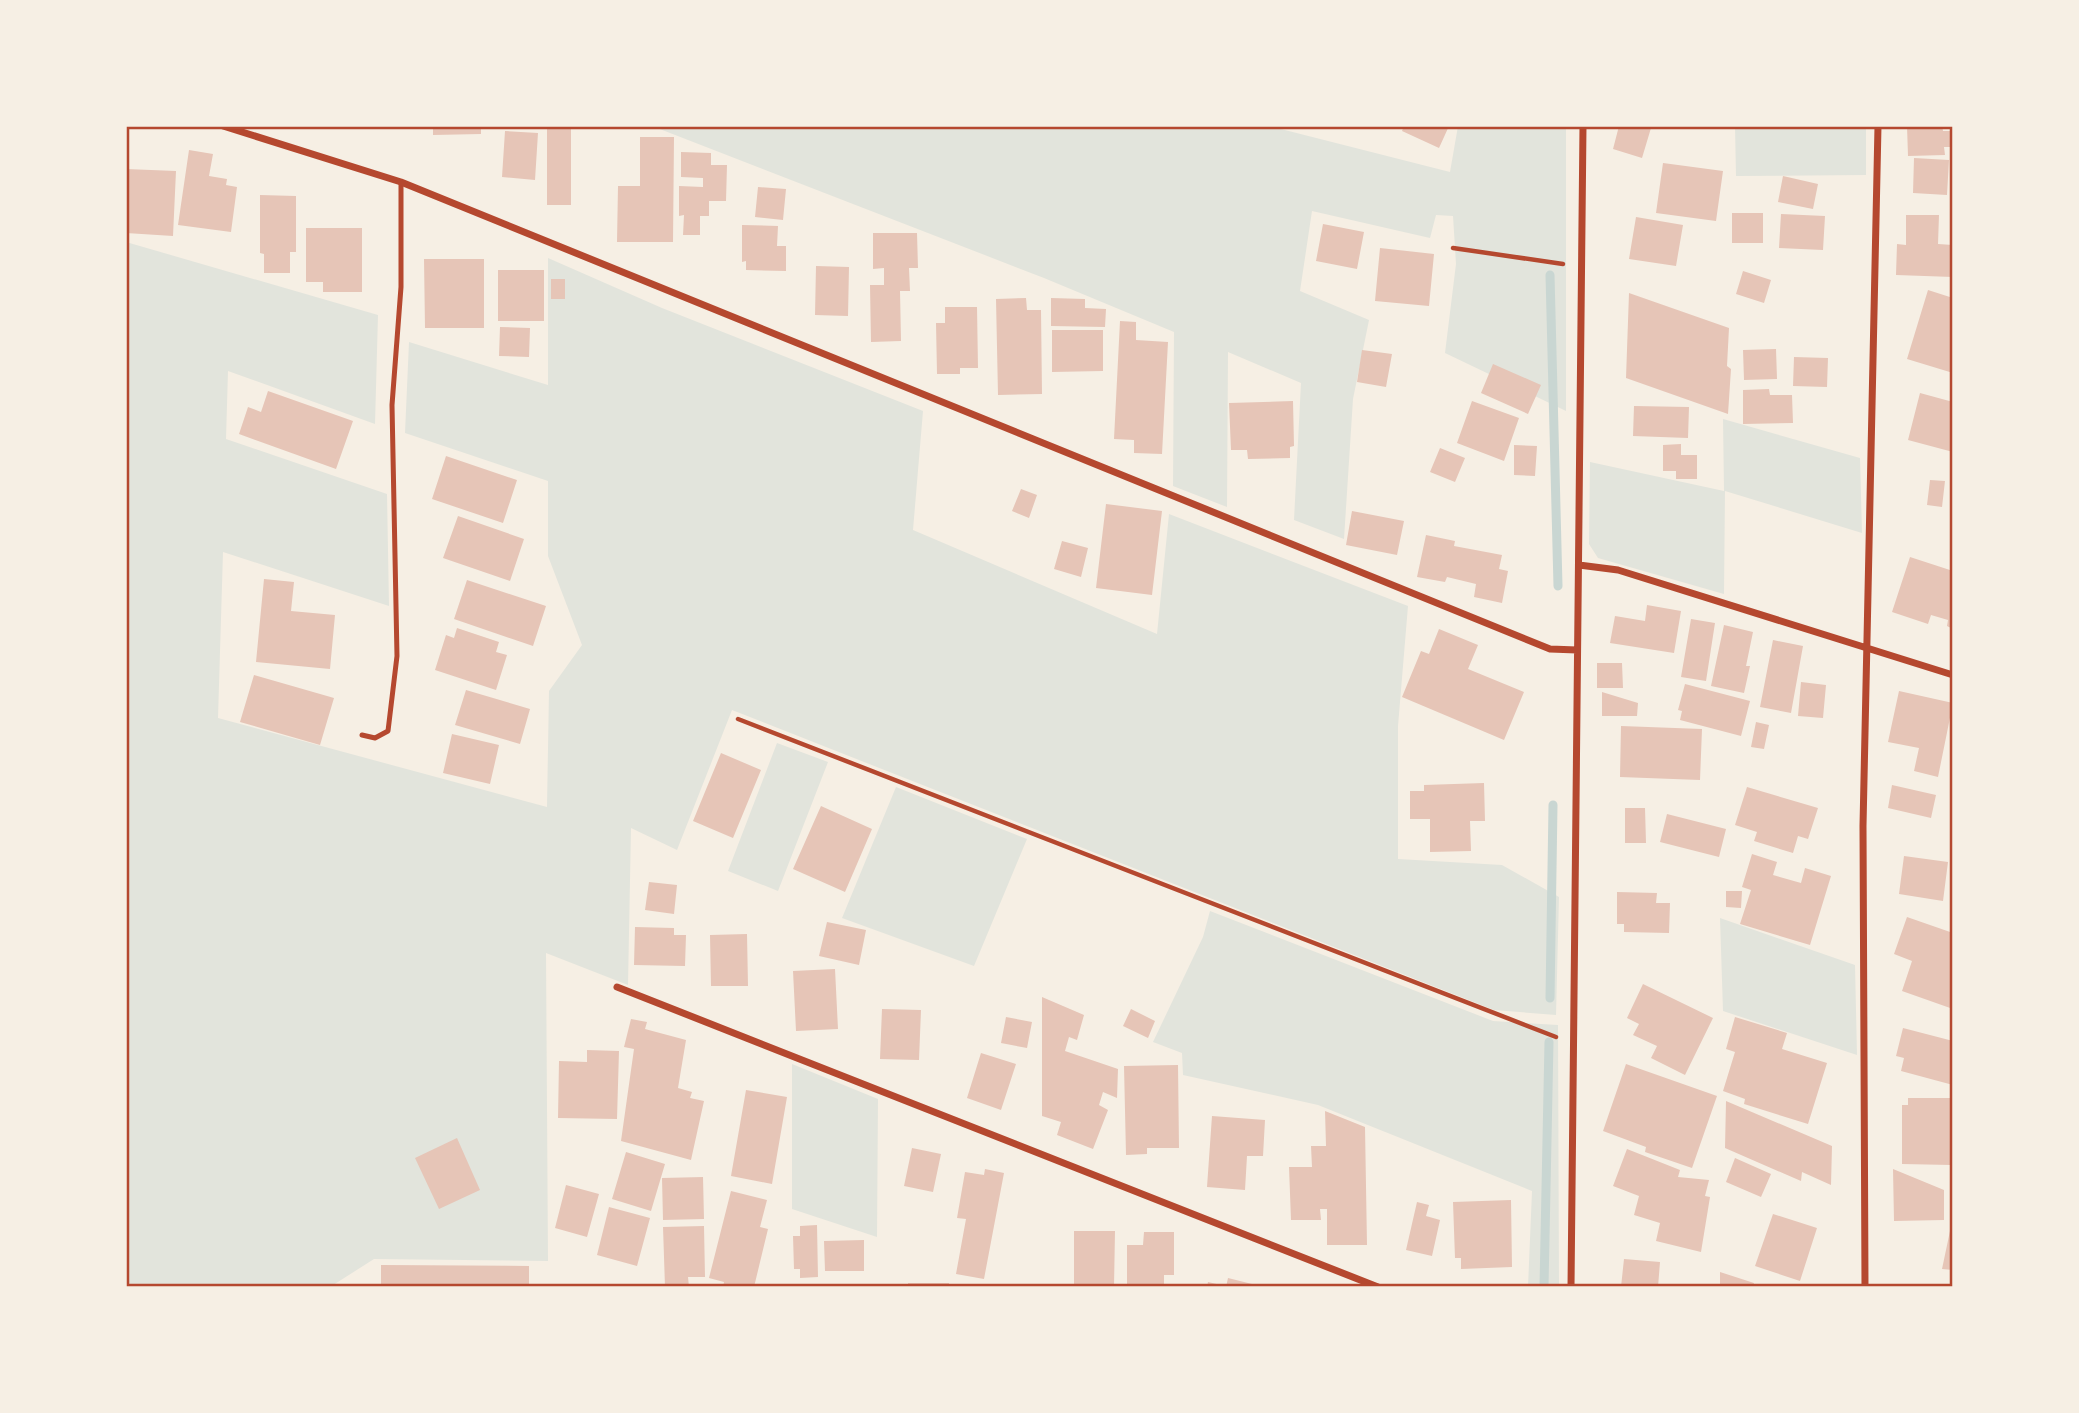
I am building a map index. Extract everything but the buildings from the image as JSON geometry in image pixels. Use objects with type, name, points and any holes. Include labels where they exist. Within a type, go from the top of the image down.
[{"type":"street","points":[[223,126],[401,182],[1537,644],[1550,649],[1577,650]]},
{"type":"street","points":[[1571,1287],[1583,126]]},
{"type":"street","points":[[1865,1287],[1863,826],[1878,126]]},
{"type":"street","points":[[1579,565],[1618,570],[1953,675]]},
{"type":"street","points":[[617,987],[1378,1287]]},
{"type":"lane","points":[[362,735],[375,738],[388,731],[395,691],[397,656],[392,405],[401,287],[401,182]]},
{"type":"path","points":[[1453,248],[1581,267]]},
{"type":"path","points":[[738,719],[1494,1016],[1573,1043]]},
{"type":"shaded area","points":[[652,126],[1269,126],[1450,172],[1458,126],[1566,126],[1566,411],[1445,353],[1456,264],[1453,216],[1436,215],[1430,238],[1312,211],[1300,291],[1369,320],[1353,399],[1344,539],[1294,520],[1301,383],[1228,352],[1227,507],[1173,486],[1174,332],[1044,278]]},
{"type":"shaded area","points":[[1735,126],[1866,126],[1866,175],[1736,176]]},
{"type":"shaded area","points":[[126,242],[378,315],[375,424],[228,371],[226,439],[387,494],[389,606],[223,552],[218,718],[547,807],[549,691],[582,645],[548,556],[548,481],[405,433],[409,342],[548,385],[548,258],[662,308],[923,411],[913,530],[1157,634],[1169,514],[1408,606],[1398,726],[1398,859],[1502,865],[1559,897],[1556,1015],[1494,1010],[732,710],[677,850],[631,828],[628,985],[546,953],[548,1261],[374,1259],[330,1287],[136,1287],[126,1282]]},
{"type":"shaded area","points":[[1723,419],[1860,458],[1862,533],[1725,491],[1724,594],[1598,558],[1589,544],[1590,462],[1724,491]]},
{"type":"shaded area","points":[[777,743],[828,762],[778,891],[728,871]]},
{"type":"shaded area","points":[[896,787],[1027,839],[974,966],[842,918]]},
{"type":"shaded area","points":[[1210,911],[1493,1021],[1558,1025],[1559,1287],[1528,1287],[1532,1191],[1318,1105],[1183,1075],[1182,1053],[1153,1042],[1203,937]]},
{"type":"shaded area","points":[[1720,918],[1855,965],[1857,1055],[1723,1011]]},
{"type":"shaded area","points":[[792,1064],[878,1099],[877,1237],[792,1209]]},
{"type":"waterway","points":[[1550,275],[1558,586]]},
{"type":"waterway","points":[[1550,998],[1553,805]]},
{"type":"waterway","points":[[1544,1287],[1549,1042]]}]
